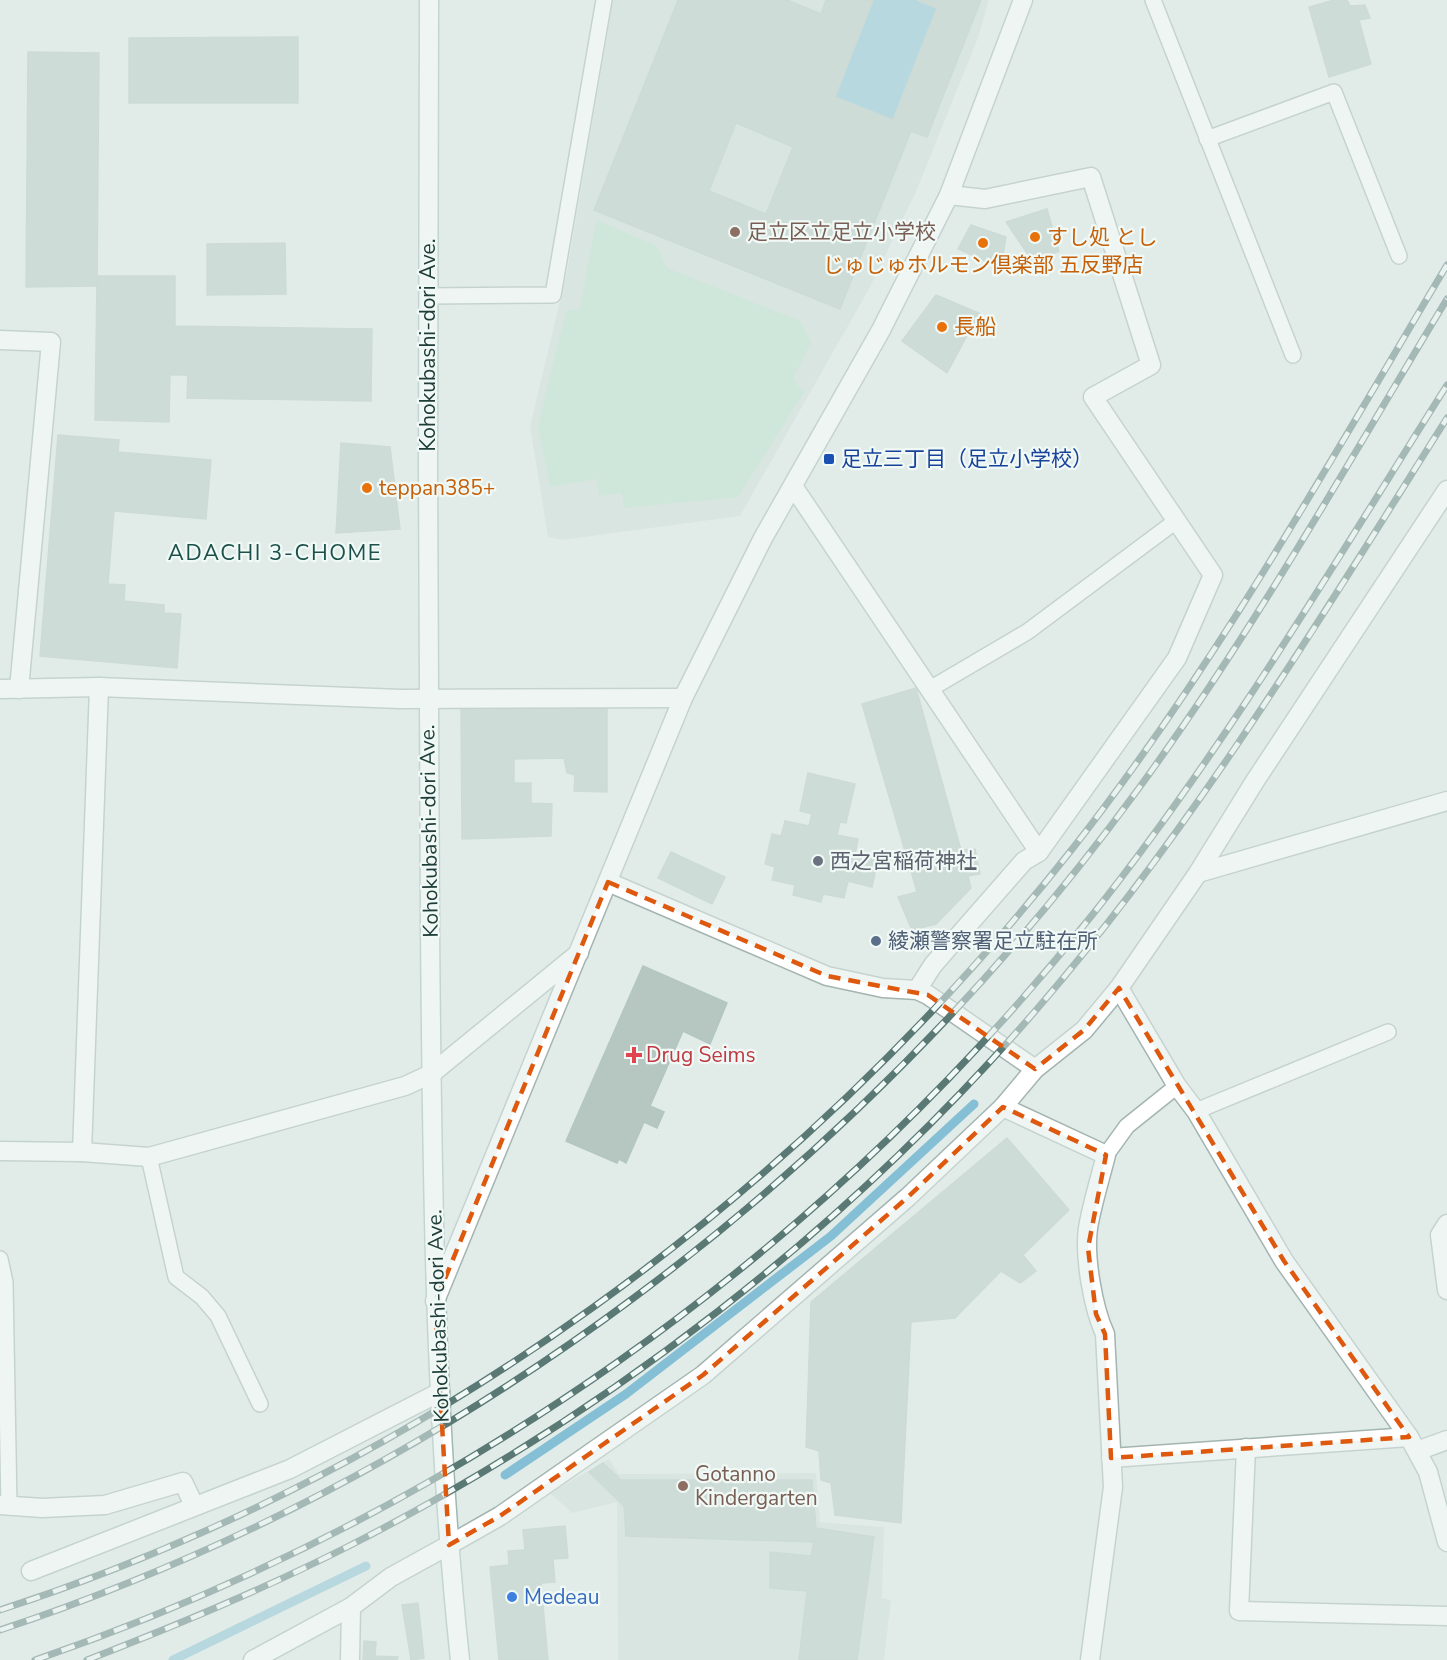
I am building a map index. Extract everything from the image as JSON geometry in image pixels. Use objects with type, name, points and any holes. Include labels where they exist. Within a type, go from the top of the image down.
[{"type":"street","name":"Kohokubashi-dori Ave.","points":[[429,0],[427,700],[435,1302],[449,1545],[460,1660]]},
{"type":"street","points":[[435,1302],[683,698],[763,538],[881,330],[949,195],[1023,0]]},
{"type":"street","points":[[917,990],[933,965],[1024,861],[1039,852],[1177,658],[1213,575],[1093,397],[1151,364],[1091,177],[986,199],[949,195]]},
{"type":"street","points":[[0,340],[51,342],[19,689]]},
{"type":"street","points":[[793,486],[1039,852]]},
{"type":"street","points":[[253,1660],[351,1607],[391,1577],[500,1516],[703,1375],[908,1197],[1003,1107],[1035,1069],[1084,1030],[1119,988],[1198,873],[1255,781],[1447,490]]},
{"type":"street","points":[[0,688],[99,687],[427,700],[683,698]]},
{"type":"street","points":[[82,1152],[99,687]]},
{"type":"street","points":[[1198,873],[1447,801]]},
{"type":"street","points":[[608,882],[827,976],[884,988],[917,990],[928,995],[1035,1069]]},
{"type":"street","points":[[0,1151],[82,1152],[149,1157],[378,1094],[431,1074],[579,953]]},
{"type":"street","points":[[1119,988],[1177,1086],[1196,1112],[1284,1262],[1413,1444],[1428,1472],[1447,1542]]},
{"type":"street","points":[[1003,1107],[1106,1155],[1088,1230],[1088,1248],[1096,1314],[1104,1334],[1113,1487],[1090,1660]]},
{"type":"street","points":[[1447,1224],[1440,1235],[1447,1290]]},
{"type":"street","points":[[31,1571],[290,1469],[440,1392]]},
{"type":"street","points":[[1111,1458],[1246,1448],[1413,1444],[1447,1440]]},
{"type":"street","points":[[1246,1448],[1239,1611],[1447,1616]]},
{"type":"street","points":[[4,1506],[42,1508],[105,1505],[183,1482],[194,1505]]},
{"type":"street","points":[[350,1660],[351,1607]]},
{"type":"lane","points":[[428,296],[553,295],[604,0]]},
{"type":"lane","points":[[1153,0],[1293,355]]},
{"type":"lane","points":[[1207,139],[1334,92],[1399,256]]},
{"type":"lane","points":[[930,689],[1027,632],[1176,521]]},
{"type":"lane","points":[[1196,1112],[1388,1032]]},
{"type":"lane","points":[[1106,1155],[1127,1126],[1177,1086]]},
{"type":"lane","points":[[149,1157],[176,1277],[202,1297],[218,1316],[260,1404]]},
{"type":"lane","points":[[0,1259],[4,1506]]},
{"type":"highlighted area","points":[[608,882],[827,976],[928,995],[1035,1069],[1084,1030],[1119,988],[1284,1261],[1409,1437],[1111,1458],[1105,1334],[1096,1314],[1088,1248],[1106,1155],[1003,1107],[908,1197],[703,1375],[500,1516],[449,1545],[435,1303]]},
{"type":"shaded area","name":"足立区立足立小学校","points":[[613,0],[989,0],[978,38],[916,192],[869,289],[740,516],[562,540],[548,537],[530,426],[567,272]]},
{"type":"shaded area","points":[[609,1459],[619,1474],[816,1473],[820,1522],[884,1527],[882,1598],[891,1600],[884,1660],[618,1660],[617,1502],[572,1513],[550,1493]]},
{"type":"green space","points":[[596,220],[657,246],[667,268],[800,321],[811,342],[793,379],[804,392],[738,497],[624,508],[622,493],[599,496],[597,479],[550,487],[538,427],[566,311],[580,309]]},
{"type":"water","points":[[873,0],[917,0],[937,8],[893,120],[835,97]]},
{"type":"building","points":[[678,0],[787,0],[821,14],[826,0],[873,0],[835,97],[893,120],[937,8],[917,0],[981,0],[927,137],[911,131],[840,309],[594,210]],"holes":[[[736,123],[793,147],[766,214],[709,191]]]},
{"type":"building","points":[[1334,0],[1347,0],[1350,6],[1365,5],[1370,18],[1359,20],[1371,64],[1329,77],[1309,7]]},
{"type":"building","points":[[298,37],[298,103],[129,103],[129,38]]},
{"type":"building","points":[[28,52],[99,53],[97,286],[26,287]]},
{"type":"building","name":"すし処 とし","points":[[1047,209],[1059,251],[1033,262],[1006,222]]},
{"type":"building","name":"じゅじゅホルモン倶楽部 五反野店","points":[[971,225],[1006,237],[1001,268],[958,249]]},
{"type":"building","points":[[285,243],[286,294],[207,295],[207,244]]},
{"type":"building","points":[[97,276],[175,276],[175,326],[372,329],[371,401],[187,398],[188,375],[170,375],[169,422],[95,420]]},
{"type":"building","name":"長船","points":[[936,295],[979,313],[947,373],[902,341]]},
{"type":"building","points":[[58,435],[119,440],[118,452],[211,460],[206,519],[114,511],[108,584],[125,585],[124,601],[164,605],[164,613],[181,614],[177,668],[40,656]]},
{"type":"building","name":"teppan385+","points":[[341,443],[390,447],[400,529],[336,533]]},
{"type":"building","points":[[916,688],[961,850],[975,849],[980,874],[968,876],[971,888],[936,924],[912,930],[898,897],[917,892],[862,704]]},
{"type":"building","points":[[607,706],[607,792],[574,791],[575,775],[567,773],[564,758],[514,759],[514,783],[531,783],[531,803],[552,804],[551,836],[462,839],[461,707]]},
{"type":"building","points":[[808,773],[855,784],[846,823],[840,822],[837,835],[858,839],[855,854],[878,860],[872,887],[848,881],[844,898],[823,894],[821,902],[793,895],[795,885],[772,880],[775,867],[765,864],[772,834],[781,836],[785,821],[809,826],[812,814],[800,811]]},
{"type":"building","points":[[671,852],[725,877],[712,904],[658,878]]},
{"type":"building","points":[[643,966],[727,1003],[710,1044],[683,1031],[650,1106],[664,1112],[657,1128],[644,1122],[626,1163],[619,1159],[617,1163],[566,1141]]},
{"type":"building","points":[[1007,1138],[1069,1210],[1023,1255],[1036,1271],[1020,1283],[1001,1271],[955,1318],[911,1322],[901,1523],[835,1515],[831,1483],[821,1480],[819,1451],[806,1447],[811,1302]]},
{"type":"building","points":[[603,1463],[621,1480],[812,1480],[816,1528],[874,1537],[857,1660],[799,1660],[807,1591],[770,1588],[770,1552],[811,1556],[814,1542],[626,1536],[624,1506],[589,1472]]},
{"type":"building","points":[[565,1526],[568,1558],[553,1559],[555,1582],[541,1583],[548,1660],[499,1660],[490,1567],[509,1565],[508,1551],[525,1550],[523,1530]]},
{"type":"building","points":[[418,1603],[424,1658],[411,1660],[402,1605]]},
{"type":"building","points":[[364,1641],[376,1642],[375,1656],[398,1657],[397,1660],[363,1660]]},
{"type":"waterway","points":[[505,1475],[626,1394],[831,1236],[974,1104]]},
{"type":"waterway","points":[[173,1660],[366,1566]]},
{"type":"railway","points":[[0,1610],[156,1552],[307,1482],[453,1400],[592,1308],[724,1206],[849,1095],[966,975],[1073,848],[1125,779],[1175,708],[1269,563],[1447,265]]},
{"type":"railway","points":[[0,1630],[169,1566],[331,1489],[487,1399],[635,1297],[775,1184],[906,1061],[1028,929],[1139,788],[1181,729],[1260,608],[1447,299]]},
{"type":"railway","points":[[35,1660],[188,1601],[337,1531],[480,1452],[617,1362],[747,1264],[870,1156],[986,1039],[1093,914],[1141,851],[1233,721],[1277,654],[1447,385]]},
{"type":"railway","points":[[87,1660],[218,1607],[315,1563],[444,1495],[538,1438],[629,1377],[718,1311],[804,1241],[886,1167],[963,1090],[1037,1009],[1149,868],[1253,721],[1447,418]]},
{"type":"place","name":"足立区立足立小学校","points":[[735,232]]},
{"type":"place","name":"すし処 とし","points":[[1035,237]]},
{"type":"place","name":"じゅじゅホルモン倶楽部 五反野店","points":[[983,243]]},
{"type":"place","name":"長船","points":[[942,327]]},
{"type":"place","name":"足立三丁目（足立小学校）","points":[[829,459]]},
{"type":"place","name":"teppan385+","points":[[367,488]]},
{"type":"place","name":"西之宮稲荷神社","points":[[818,861]]},
{"type":"place","name":"綾瀬警察署足立駐在所","points":[[876,941]]},
{"type":"place","name":"Drug Seims","points":[[634,1055]]},
{"type":"place","name":"Gotanno Kindergarten","points":[[683,1486]]},
{"type":"place","name":"Medeau","points":[[512,1597]]},
{"type":"district","name":"ADACHI 3-CHOME","points":[[275,552]]}]
